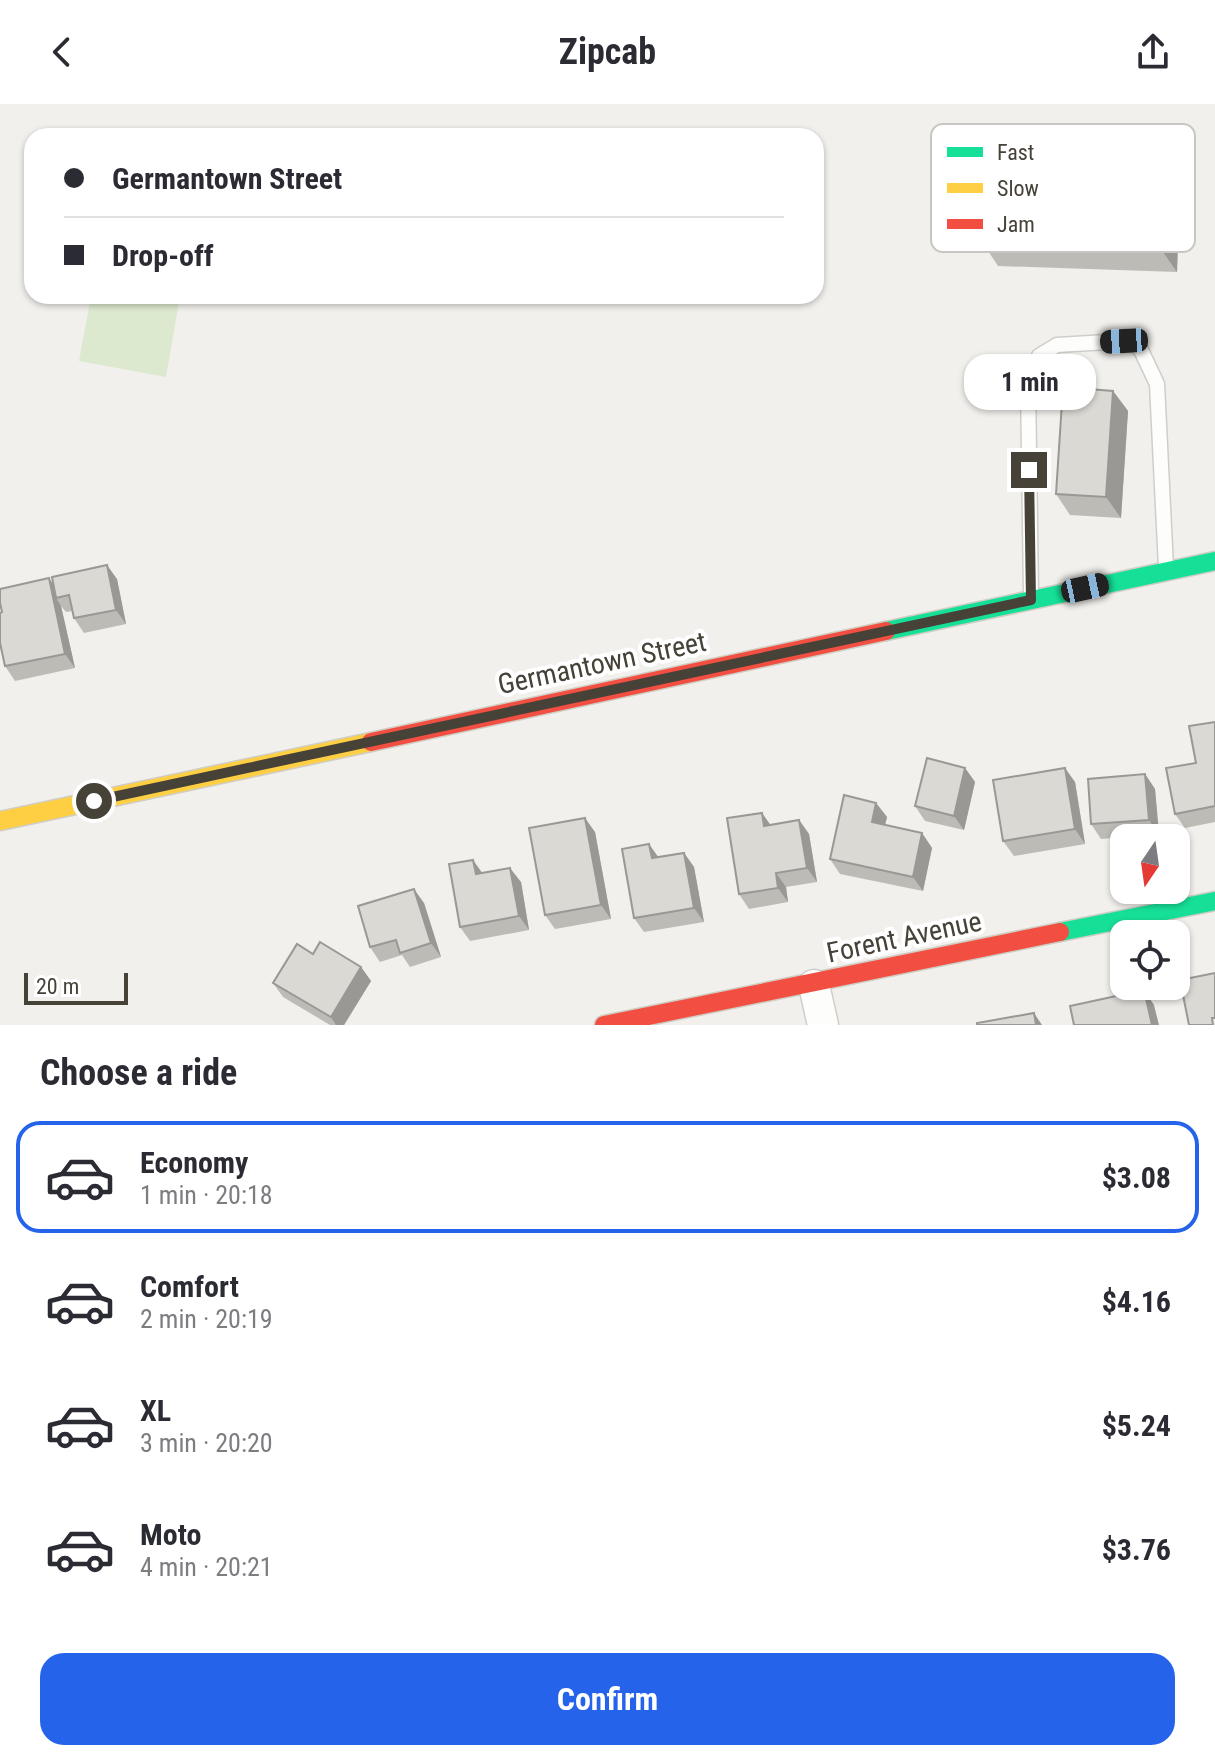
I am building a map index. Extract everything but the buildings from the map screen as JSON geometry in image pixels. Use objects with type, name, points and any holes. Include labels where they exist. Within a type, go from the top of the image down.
[{"type":"main road","name":"Germantown Street","points":[[0,821],[1215,561]]},
{"type":"main road","name":"Forent Avenue","points":[[604,1025],[814,985],[1215,901]]},
{"type":"street","points":[[814,985],[823,1025]]},
{"type":"lane","points":[[1031,600],[1028,382],[1039,356],[1057,345],[1124,341],[1140,348],[1157,384],[1166,571]]},
{"type":"green space","points":[[90,304],[179,304],[166,377],[79,361]]},
{"type":"traffic: fast","points":[[886,631],[1215,561]]},
{"type":"traffic: fast","points":[[1060,932],[1215,901]]},
{"type":"traffic: slow","points":[[0,821],[371,742]]},
{"type":"traffic: jam","points":[[371,742],[886,631]]},
{"type":"traffic: jam","points":[[604,1025],[1060,932]]},
{"type":"route","points":[[94,801],[1031,600],[1029,470]]}]
